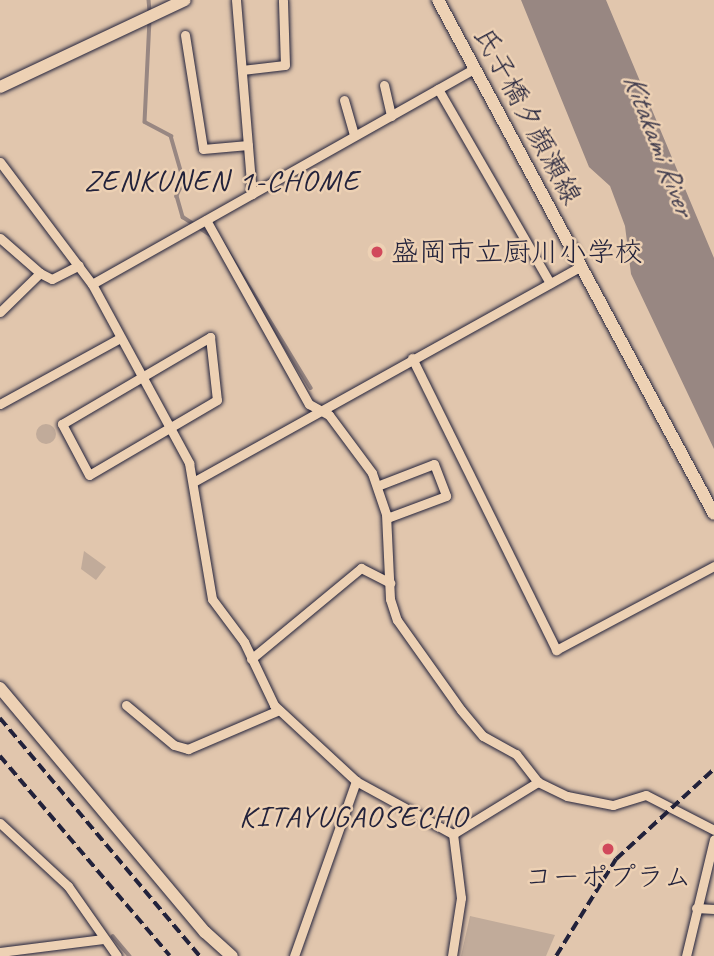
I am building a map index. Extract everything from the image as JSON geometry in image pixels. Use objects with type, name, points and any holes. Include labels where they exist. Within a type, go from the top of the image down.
[{"type":"main road","points":[[0,87],[185,0]]},
{"type":"main road","name":"氏子橋夕顔瀬線","points":[[438,0],[577,268],[714,514]]},
{"type":"main road","points":[[0,688],[205,932],[232,956]]},
{"type":"street","points":[[236,0],[252,194]]},
{"type":"street","points":[[242,70],[285,65],[282,0]]},
{"type":"street","points":[[185,35],[203,149],[248,145]]},
{"type":"street","points":[[92,284],[475,68]]},
{"type":"street","points":[[384,85],[391,116]]},
{"type":"street","points":[[439,89],[550,283]]},
{"type":"street","points":[[344,100],[354,136]]},
{"type":"street","points":[[0,162],[92,284],[170,429],[195,481],[191,496],[212,599],[251,659],[279,710],[356,781],[453,834]]},
{"type":"street","points":[[206,220],[305,396],[318,409],[329,415],[377,486],[387,519],[390,583],[397,620],[438,682],[483,736],[516,754],[538,782],[604,804],[660,798],[714,830]]},
{"type":"street","points":[[0,238],[40,273],[52,279],[79,265]]},
{"type":"street","points":[[195,481],[318,409],[577,268]]},
{"type":"street","points":[[0,312],[40,273]]},
{"type":"street","points":[[210,337],[217,400],[170,429],[89,475],[62,424],[210,337]]},
{"type":"street","points":[[0,404],[120,338]]},
{"type":"street","points":[[412,358],[556,650],[714,566]]},
{"type":"street","points":[[377,486],[434,464],[446,496],[387,519]]},
{"type":"street","points":[[251,659],[361,568],[390,583]]},
{"type":"street","points":[[126,705],[174,745],[188,748],[279,710]]},
{"type":"street","points":[[294,956],[356,781]]},
{"type":"street","points":[[453,834],[538,782]]},
{"type":"street","points":[[0,822],[68,886],[117,956]]},
{"type":"street","points":[[452,956],[461,898],[453,834]]},
{"type":"street","points":[[686,956],[714,839]]},
{"type":"street","points":[[696,908],[714,909]]},
{"type":"street","points":[[4,953],[103,939]]},
{"type":"shaded area","points":[[46,424],[53,427],[56,434],[53,441],[46,444],[39,441],[36,434],[39,427]]},
{"type":"shaded area","points":[[84,551],[106,567],[96,580],[81,569]]},
{"type":"shaded area","points":[[470,916],[555,935],[546,956],[461,956]]},
{"type":"water","name":"Kitakami River","points":[[521,0],[606,0],[714,258],[714,449],[631,274],[625,226],[610,186],[589,167]]},
{"type":"waterway","points":[[149,0],[150,12]]},
{"type":"waterway","points":[[150,20],[145,122],[171,136],[184,181],[177,196],[183,217],[211,235]]},
{"type":"waterway","points":[[221,240],[311,388]]},
{"type":"waterway","points":[[113,936],[130,956]]},
{"type":"railway","points":[[0,718],[200,956]]},
{"type":"railway","points":[[0,756],[170,956]]},
{"type":"railway","points":[[556,956],[616,859],[714,769]]},
{"type":"place","name":"盛岡市立厨川小学校","points":[[377,252]]},
{"type":"place","name":"コーポプラム","points":[[608,849]]},
{"type":"district","name":"ZENKUNEN 1-CHOME","points":[[222,180]]},
{"type":"district","name":"KITAYUGAOSECHO","points":[[354,816]]}]
